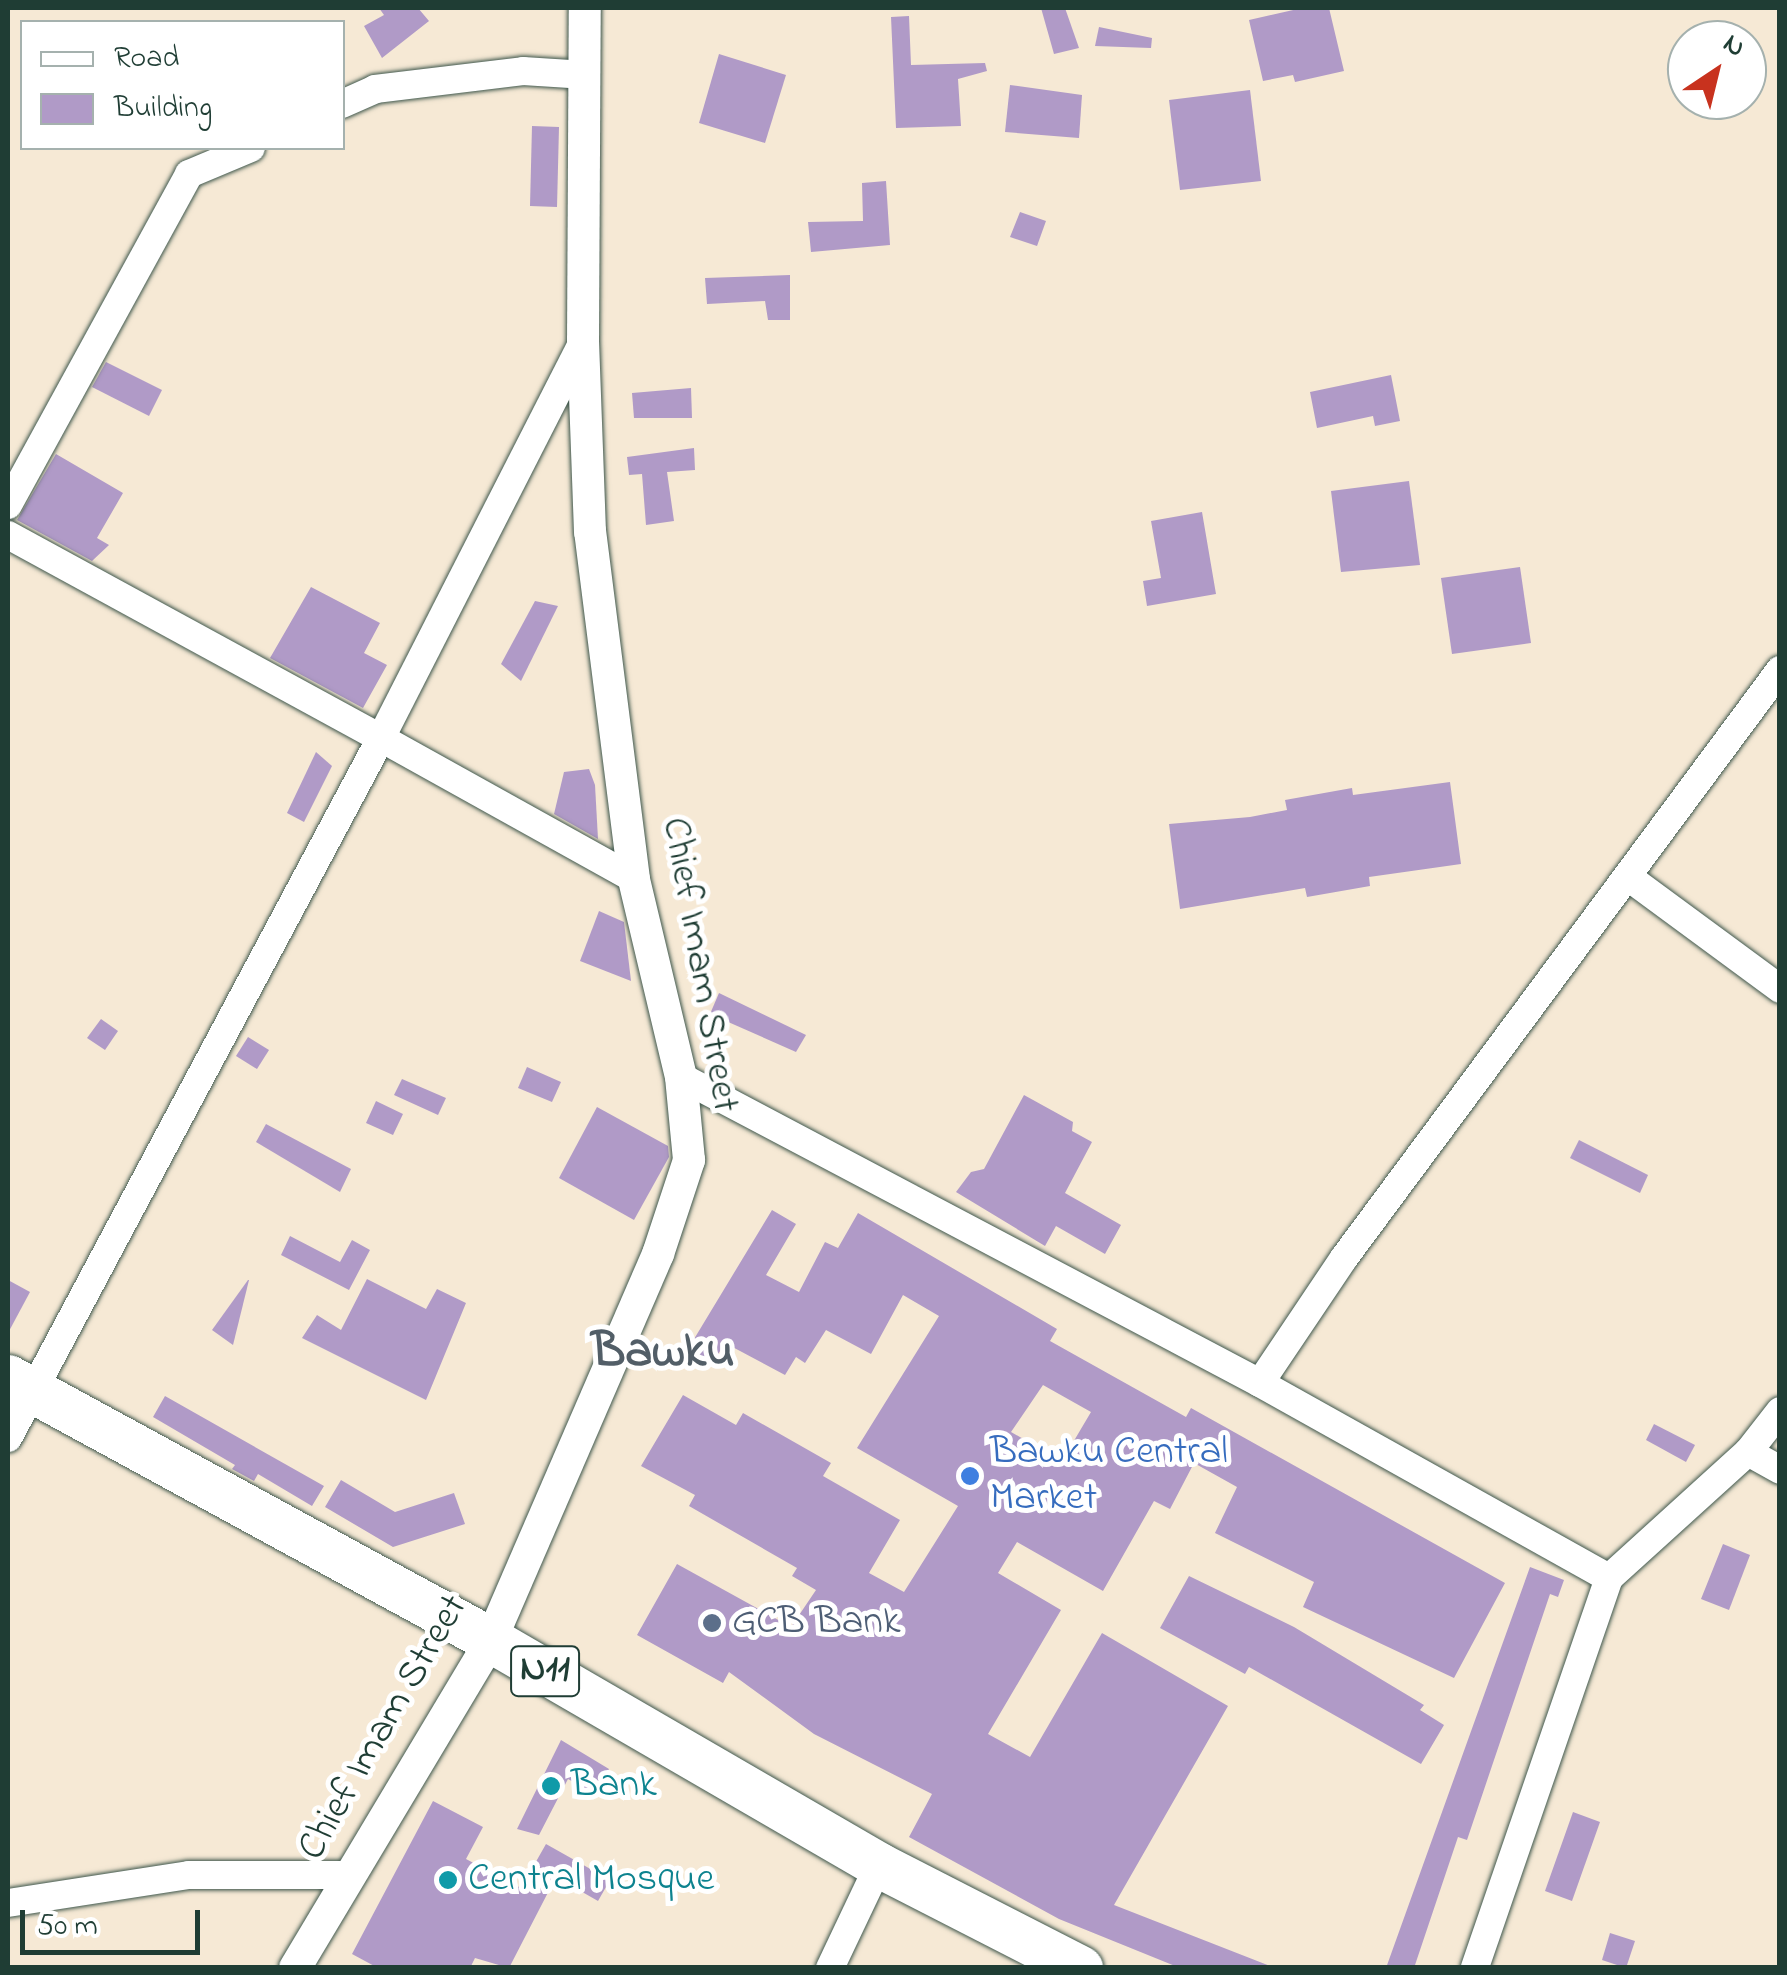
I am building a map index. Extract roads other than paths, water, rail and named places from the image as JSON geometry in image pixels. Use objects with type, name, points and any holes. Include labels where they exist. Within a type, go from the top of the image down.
[{"type":"highway","name":"N11","points":[[21,1384],[491,1640],[879,1865],[1080,1968]]},
{"type":"street","name":"Chief Imam Street","points":[[296,1968],[347,1875],[491,1640],[658,1254],[689,1160],[681,1077],[634,880],[590,532],[583,342],[584,8]]},
{"type":"street","points":[[345,103],[374,89],[523,71],[586,75]]},
{"type":"street","points":[[8,505],[189,174],[246,150]]},
{"type":"street","points":[[8,1438],[21,1384],[381,738],[583,342]]},
{"type":"street","points":[[8,535],[634,880]]},
{"type":"street","points":[[1260,1383],[1344,1258],[1630,879],[1780,670]]},
{"type":"street","points":[[1630,879],[1780,988]]},
{"type":"street","points":[[681,1077],[1260,1383],[1609,1578]]},
{"type":"street","points":[[1475,1968],[1609,1578],[1748,1452],[1780,1411]]},
{"type":"street","points":[[1748,1452],[1780,1470]]},
{"type":"street","points":[[830,1968],[879,1865]]},
{"type":"street","points":[[8,1903],[190,1875],[347,1875]]},
{"type":"place","name":"Bawku Central Market","points":[[970,1476]]},
{"type":"place","name":"GCB Bank","points":[[712,1623]]},
{"type":"place","name":"Bank","points":[[551,1786]]},
{"type":"place","name":"Central Mosque","points":[[448,1880]]},
{"type":"district","name":"Bawku","points":[[663,1353]]}]
